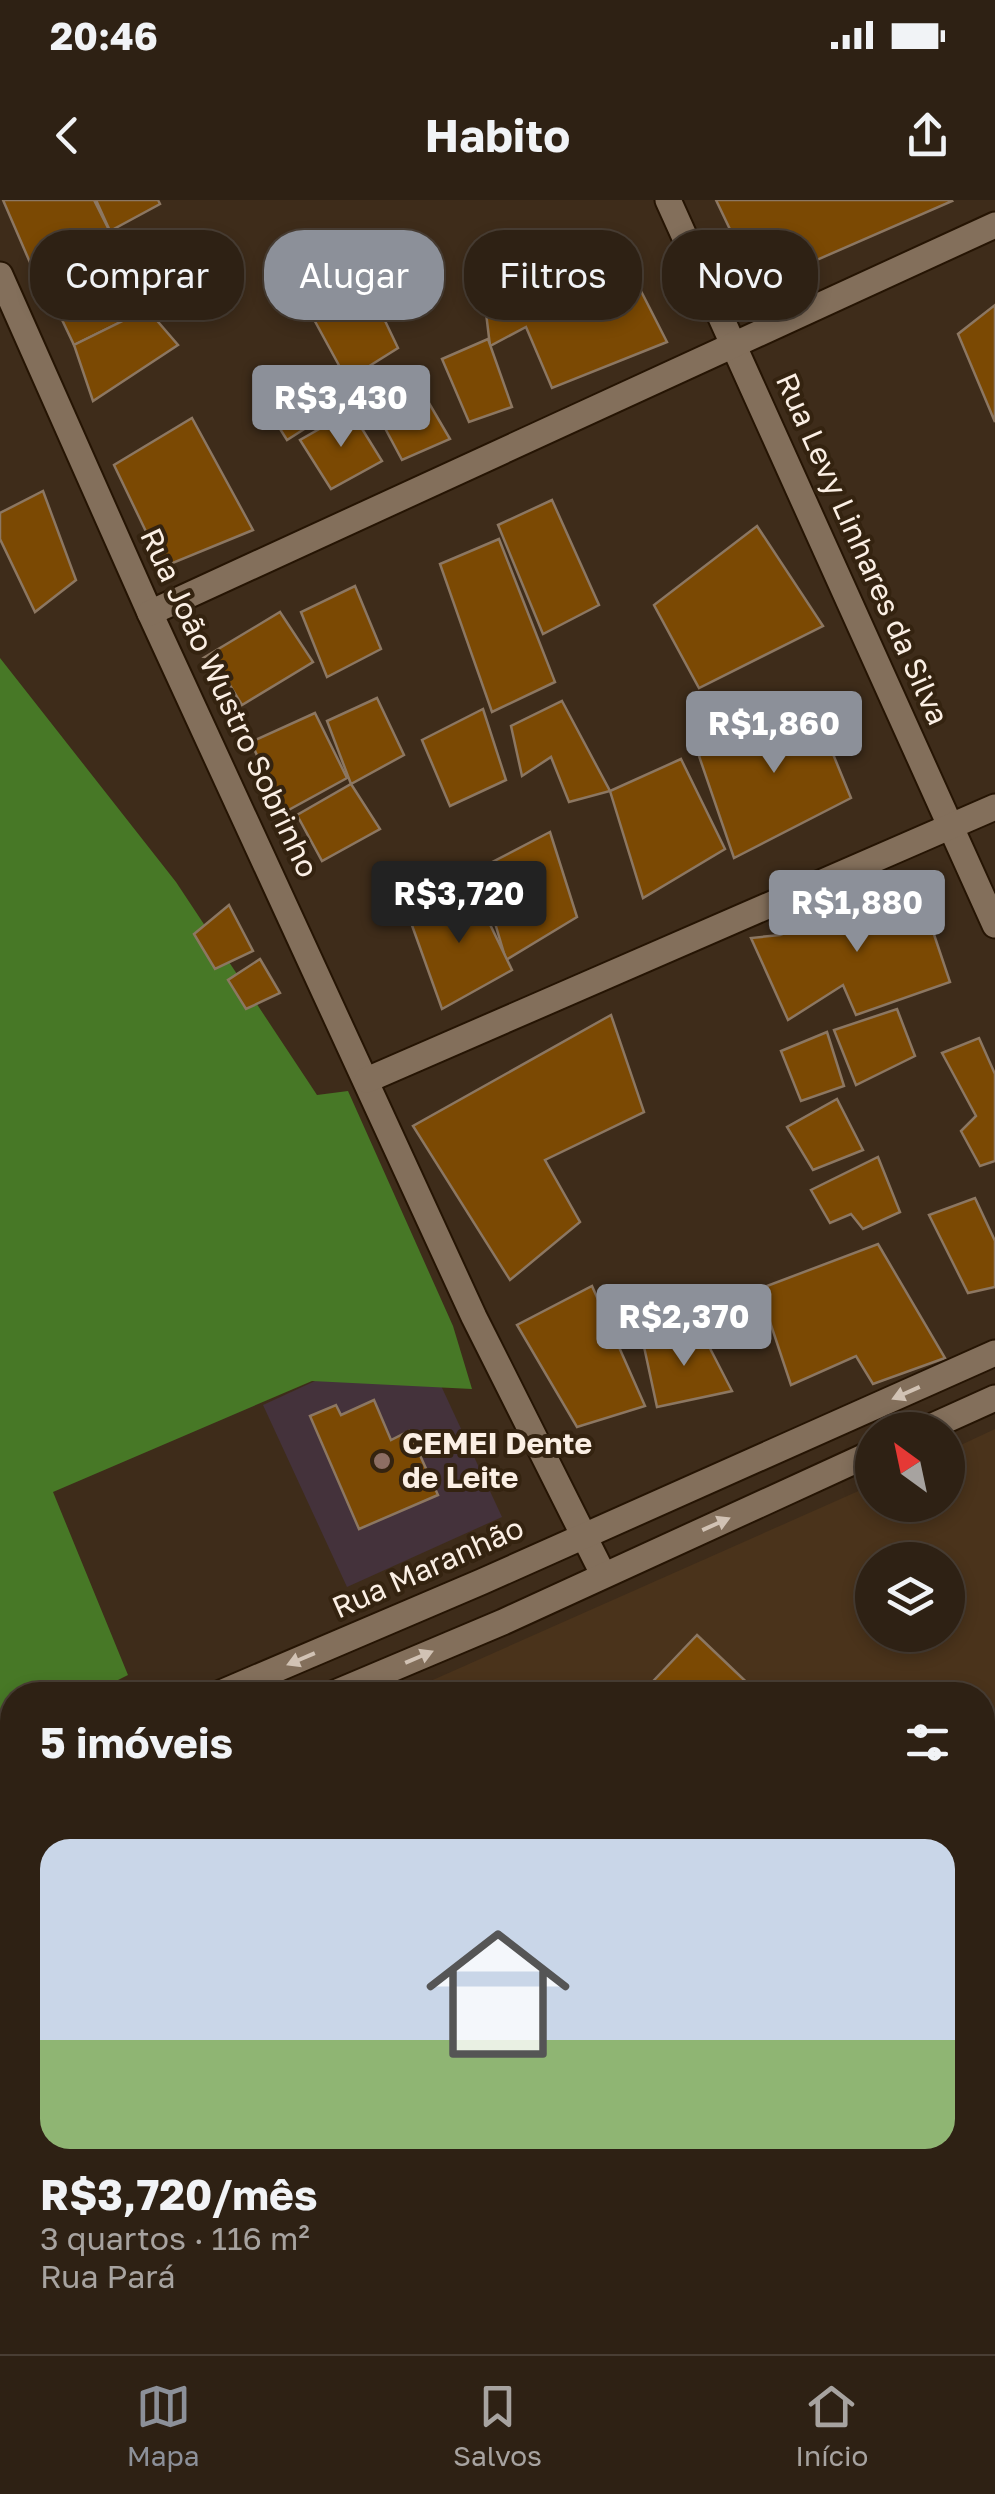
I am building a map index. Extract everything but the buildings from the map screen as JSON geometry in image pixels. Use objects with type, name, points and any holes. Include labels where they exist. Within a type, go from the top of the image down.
[{"type":"street","name":"Rua Levy Linhares da Silva","points":[[668,200],[995,925]]},
{"type":"street","points":[[150,612],[995,225]]},
{"type":"street","name":"Rua João Wustro Sobrinho","points":[[0,275],[150,612],[516,1407],[604,1574]]},
{"type":"street","points":[[367,1080],[995,808]]},
{"type":"street","name":"Rua Maranhão","points":[[251,1682],[995,1353]]},
{"type":"street","points":[[964,1412],[995,1398]]},
{"type":"street","points":[[793,1444],[810,1481]]},
{"type":"street","points":[[361,1682],[503,1622],[855,1461]]},
{"type":"shaded area","name":"CEMEI Dente de Leite","points":[[417,1334],[502,1517],[347,1587],[263,1405]]},
{"type":"shaded area","points":[[995,1429],[995,1682],[428,1682],[855,1493],[855,1522],[965,1522],[965,1443]]},
{"type":"green space","points":[[0,658],[176,882],[317,1095],[348,1091],[453,1326],[472,1389],[312,1381],[53,1492],[128,1675],[114,1682],[0,1682]]},
{"type":"place","name":"CEMEI Dente de Leite","points":[[382,1461]]}]
